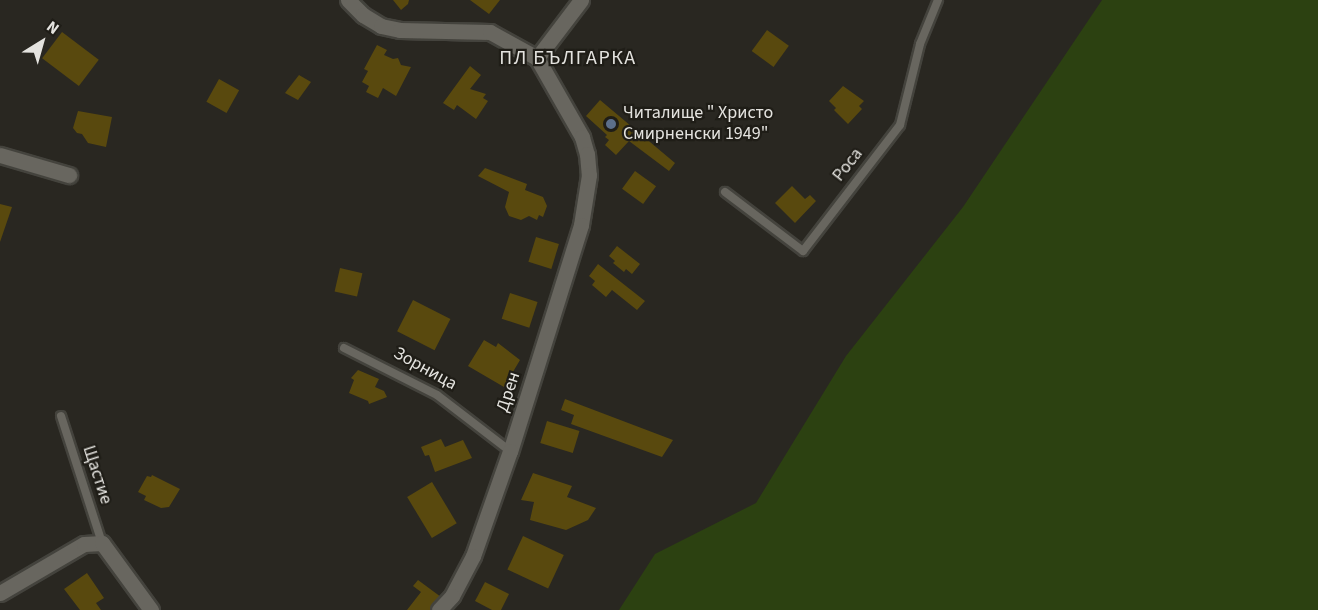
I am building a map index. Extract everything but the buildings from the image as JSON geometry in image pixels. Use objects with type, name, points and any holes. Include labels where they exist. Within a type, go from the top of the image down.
[{"type":"street","points":[[348,0],[363,15],[381,26],[400,30],[490,32],[537,58],[581,0]]},
{"type":"street","name":"Дрен","points":[[439,610],[452,596],[473,556],[510,451],[581,225],[589,175],[582,137],[537,58]]},
{"type":"street","points":[[0,155],[69,175]]},
{"type":"street","points":[[0,593],[84,544],[102,543],[151,610]]},
{"type":"lane","name":"Роса","points":[[724,192],[803,251],[900,125],[920,44],[938,0]]},
{"type":"lane","name":"Зорница","points":[[344,348],[437,395],[510,451]]},
{"type":"lane","name":"Щастие","points":[[61,416],[102,543]]},
{"type":"green space","points":[[1102,0],[1318,0],[1318,610],[619,610],[655,554],[756,503],[846,356],[963,207]]},
{"type":"place","name":"Читалище \" Христо Смирненски 1949\"","points":[[611,124]]},
{"type":"district","name":"ПЛ БЪЛГАРКА","points":[[568,58]]}]
